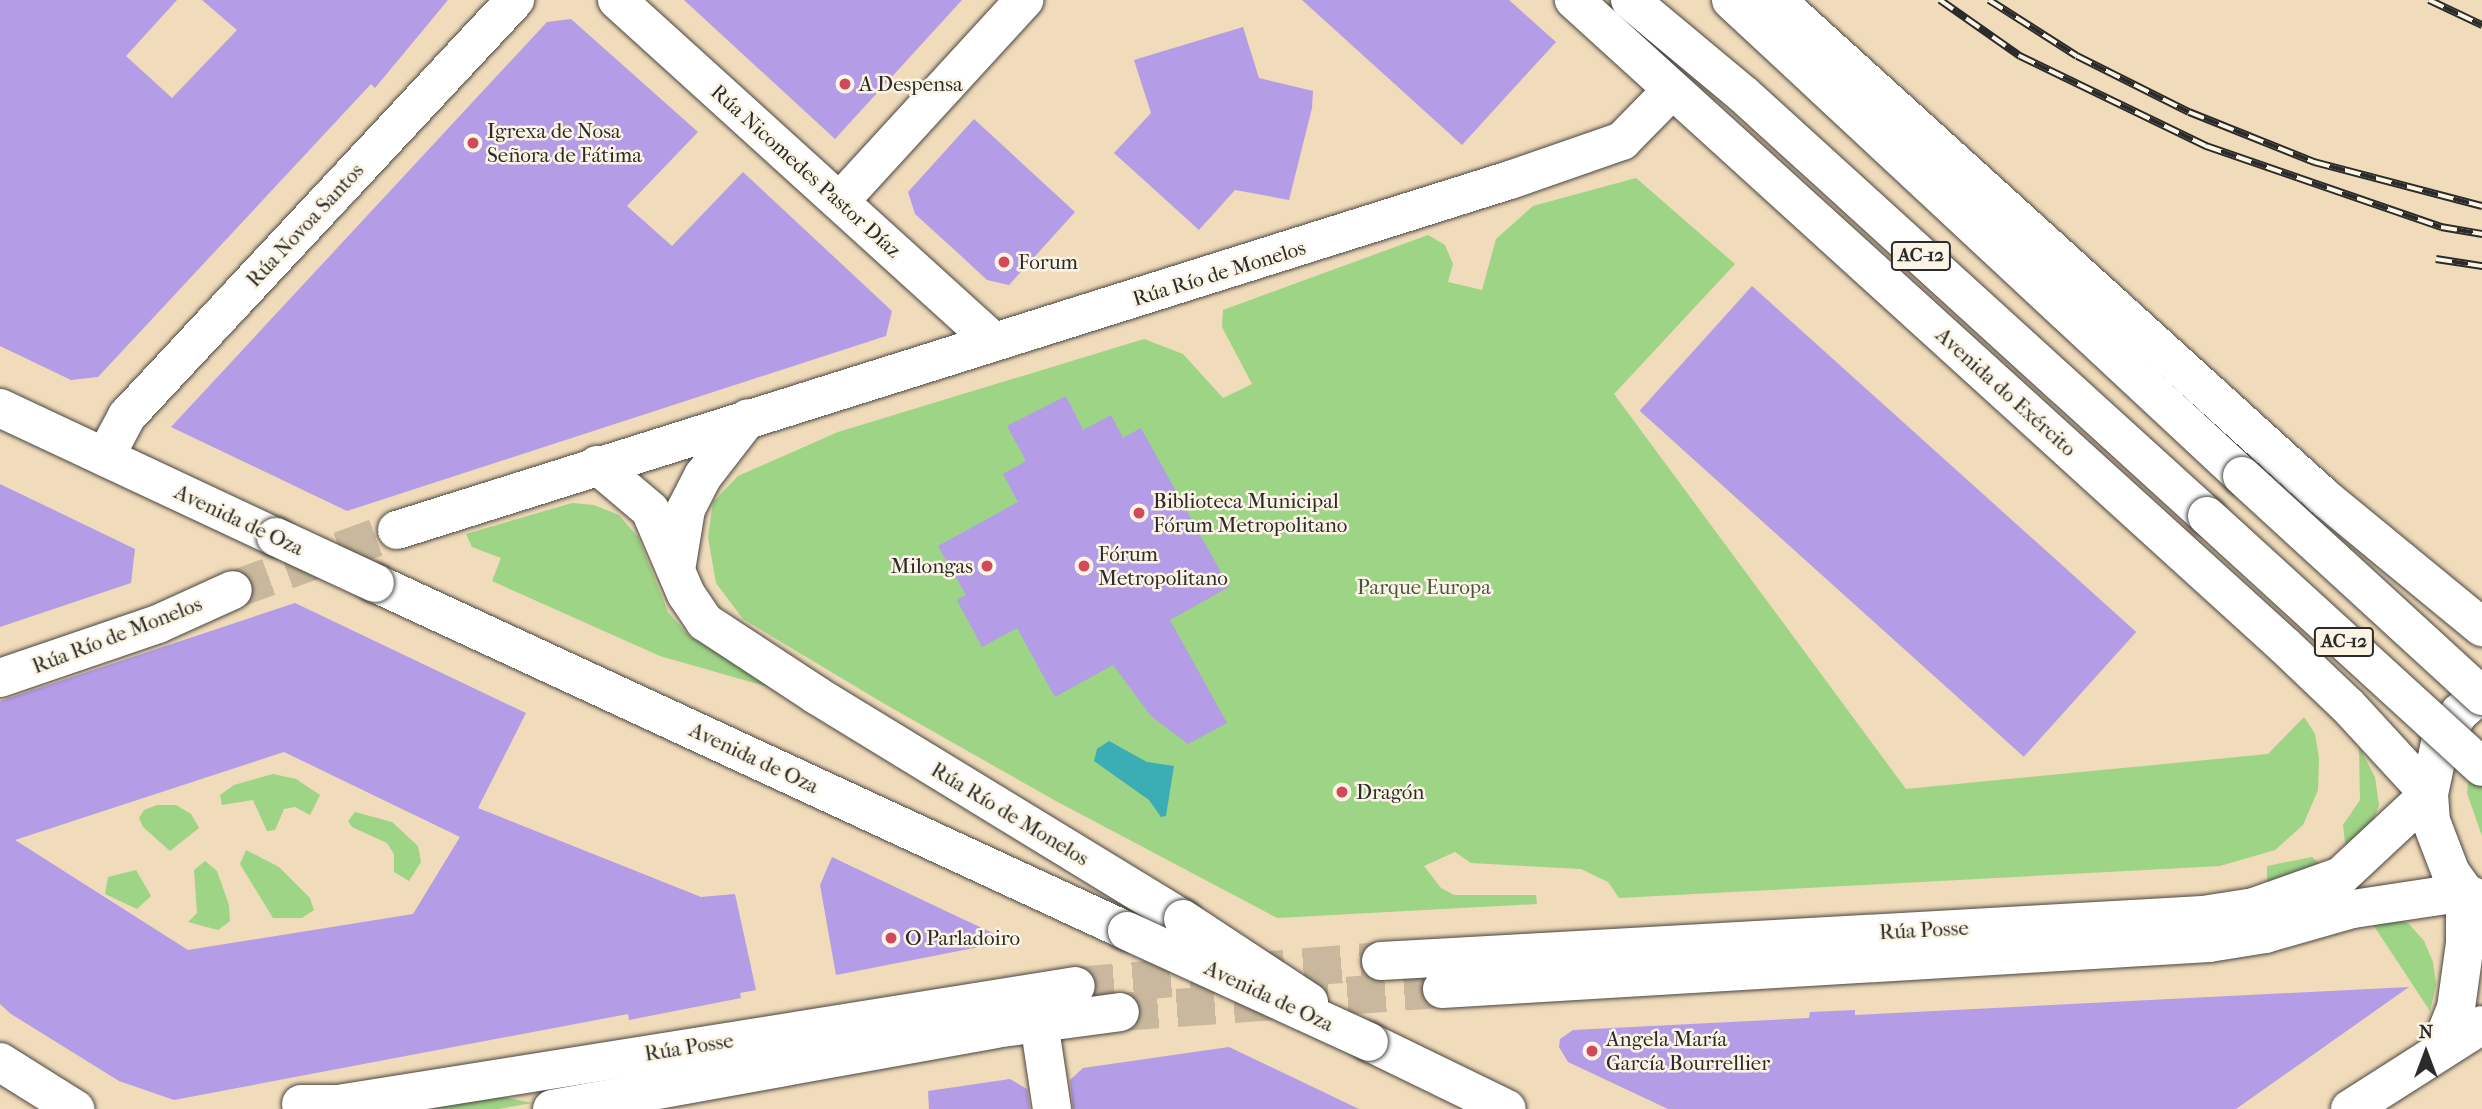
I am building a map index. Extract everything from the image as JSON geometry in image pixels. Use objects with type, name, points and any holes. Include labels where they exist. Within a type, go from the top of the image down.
[{"type":"street","name":"Rúa Novoa Santos","points":[[105,457],[127,416],[515,0]]},
{"type":"street","name":"Rúa Nicomedes Pastor Díaz","points":[[617,0],[994,342]]},
{"type":"street","points":[[840,201],[1024,0]]},
{"type":"street","name":"Avenida do Exército","points":[[1574,0],[1671,91],[2285,646],[2348,706],[2428,794]]},
{"type":"street","name":"Avenida do Exército","points":[[1630,0],[1745,95],[2482,767]]},
{"type":"street","name":"AC-12","points":[[1731,0],[2482,695]]},
{"type":"street","points":[[1776,0],[2326,499],[2482,627]]},
{"type":"street","name":"Rúa Río de Monelos","points":[[397,530],[1622,141],[1671,91]]},
{"type":"street","name":"Avenida de Oza","points":[[0,408],[1369,1042],[1507,1109]]},
{"type":"street","name":"Rúa Río de Monelos","points":[[677,564],[686,509],[703,475],[748,418]]},
{"type":"street","name":"Rúa Río de Monelos","points":[[597,465],[650,510],[677,564],[686,594],[705,622],[747,652],[1183,919],[1369,1042]]},
{"type":"street","name":"Rúa Río de Monelos","points":[[0,678],[158,624],[233,590]]},
{"type":"street","points":[[2440,1048],[2456,1008],[2474,897],[2439,848],[2428,794],[2440,743],[2459,713],[2482,695]]},
{"type":"street","name":"Rúa Posse","points":[[1381,961],[2189,915],[2254,907],[2342,876],[2428,794]]},
{"type":"street","name":"Rúa Posse","points":[[1442,989],[2209,943],[2265,934],[2353,909],[2474,897]]},
{"type":"street","name":"Rúa Posse","points":[[296,1107],[338,1104],[1076,986]]},
{"type":"street","name":"Rúa Posse","points":[[552,1109],[1039,1023],[1120,1012]]},
{"type":"street","points":[[1039,1023],[1052,1109]]},
{"type":"street","points":[[2350,1109],[2440,1048],[2482,1025]]},
{"type":"street","points":[[0,1062],[75,1109]]},
{"type":"green space","name":"Parque Europa","points":[[1636,178],[1735,264],[1614,394],[1906,789],[2268,754],[2304,717],[2315,734],[2319,758],[2318,790],[2303,825],[2275,850],[2220,866],[1619,898],[1608,882],[1581,869],[1471,863],[1455,852],[1424,866],[1441,888],[1454,895],[1536,895],[1537,904],[1277,918],[1054,800],[883,703],[743,619],[716,583],[708,537],[713,502],[738,476],[838,432],[1144,339],[1183,354],[1223,398],[1252,384],[1222,327],[1223,310],[1428,235],[1445,245],[1453,264],[1448,282],[1482,290],[1496,239],[1533,206]]},
{"type":"green space","points":[[572,503],[594,505],[619,515],[638,537],[668,612],[689,636],[779,690],[660,656],[492,581],[501,558],[472,547],[466,534]]},
{"type":"green space","points":[[2359,747],[2375,777],[2379,805],[2369,832],[2346,851],[2343,825],[2360,800]]},
{"type":"green space","points":[[2482,748],[2482,836],[2467,793],[2470,769]]},
{"type":"green space","points":[[273,774],[296,779],[320,795],[310,815],[295,807],[284,809],[275,830],[267,831],[253,800],[222,805],[220,795],[234,785]]},
{"type":"green space","points":[[157,805],[176,805],[191,814],[199,828],[170,851],[143,827],[139,818],[144,810]]},
{"type":"green space","points":[[355,812],[392,822],[418,846],[421,862],[409,881],[394,872],[394,854],[387,843],[352,827],[348,821]]},
{"type":"green space","points":[[246,850],[279,867],[310,898],[314,910],[302,918],[273,918],[240,864]]},
{"type":"green space","points":[[2312,857],[2324,867],[2267,888],[2267,866]]},
{"type":"green space","points":[[205,861],[217,871],[229,905],[230,921],[218,930],[188,922],[197,913],[194,870]]},
{"type":"green space","points":[[136,870],[151,896],[137,909],[105,894],[108,877]]},
{"type":"green space","points":[[2394,918],[2409,924],[2424,941],[2433,962],[2436,985],[2430,1011],[2370,920]]},
{"type":"green space","points":[[484,1093],[532,1103],[498,1109],[428,1109]]},
{"type":"water","points":[[1109,741],[1147,762],[1174,766],[1166,816],[1161,817],[1149,800],[1094,761],[1097,749]]},
{"type":"building","points":[[0,0],[177,0],[126,56],[172,98],[237,30],[202,0],[448,0],[375,88],[371,84],[98,377],[71,380],[0,346]]},
{"type":"building","points":[[684,0],[962,0],[835,139]]},
{"type":"building","points":[[1302,0],[1509,0],[1556,42],[1462,145]]},
{"type":"building","points":[[571,19],[698,132],[627,206],[672,246],[743,172],[892,311],[886,336],[347,511],[171,427],[547,22]]},
{"type":"building","points":[[1243,27],[1259,78],[1313,91],[1312,108],[1289,200],[1235,190],[1199,230],[1114,153],[1151,113],[1134,60]]},
{"type":"building","points":[[974,119],[1075,212],[1009,285],[987,280],[915,214],[908,192]]},
{"type":"building","points":[[1752,286],[2136,632],[2024,757],[1640,411]]},
{"type":"building","name":"Fórum Metropolitano","points":[[1066,396],[1083,430],[1111,415],[1123,438],[1141,428],[1229,587],[1170,620],[1227,723],[1188,744],[1151,716],[1113,665],[1055,697],[1017,628],[982,647],[957,600],[966,595],[938,546],[1018,502],[1003,474],[1026,461],[1007,426]]},
{"type":"building","points":[[0,484],[135,549],[131,583],[0,627]]},
{"type":"building","points":[[295,603],[526,713],[478,808],[701,897],[735,894],[756,990],[740,993],[741,998],[629,1020],[628,1014],[174,1100],[119,1081],[11,1014],[0,1004],[0,701]],"holes":[[[284,752],[460,837],[413,914],[188,950],[15,840]]]},
{"type":"building","points":[[832,857],[1010,941],[836,975],[820,885]]},
{"type":"building","points":[[2409,987],[2236,1109],[1668,1109],[1568,1062],[1559,1047],[1560,1039],[1573,1030],[1809,1018],[1810,1012],[1855,1010],[1855,1015]]},
{"type":"building","points":[[1229,1047],[1359,1109],[1073,1109],[1070,1080],[1083,1068]]},
{"type":"building","points":[[1010,1079],[1027,1089],[1030,1109],[929,1109],[928,1091]]},
{"type":"tunnel","points":[[233,590],[397,530]]},
{"type":"tunnel","points":[[1076,986],[1381,961]]},
{"type":"tunnel","points":[[1120,1012],[1442,989]]},
{"type":"railway","points":[[1940,0],[2020,56],[2206,146],[2441,227],[2482,234]]},
{"type":"railway","points":[[1989,0],[2077,56],[2189,112],[2314,162],[2482,206]]},
{"type":"railway","points":[[2429,0],[2482,25]]},
{"type":"railway","points":[[2436,259],[2482,266]]},
{"type":"place","name":"A Despensa","points":[[845,84]]},
{"type":"place","name":"Igrexa de Nosa Señora de Fátima","points":[[473,143]]},
{"type":"place","name":"Forum","points":[[1004,262]]},
{"type":"place","name":"Biblioteca Municipal Fórum Metropolitano","points":[[1139,513]]},
{"type":"place","name":"Milongas","points":[[987,566]]},
{"type":"place","name":"Fórum Metropolitano","points":[[1084,566]]},
{"type":"place","name":"Dragón","points":[[1342,792]]},
{"type":"place","name":"O Parladoiro","points":[[891,938]]},
{"type":"place","name":"Angela María García Bourrellier","points":[[1592,1051]]}]
